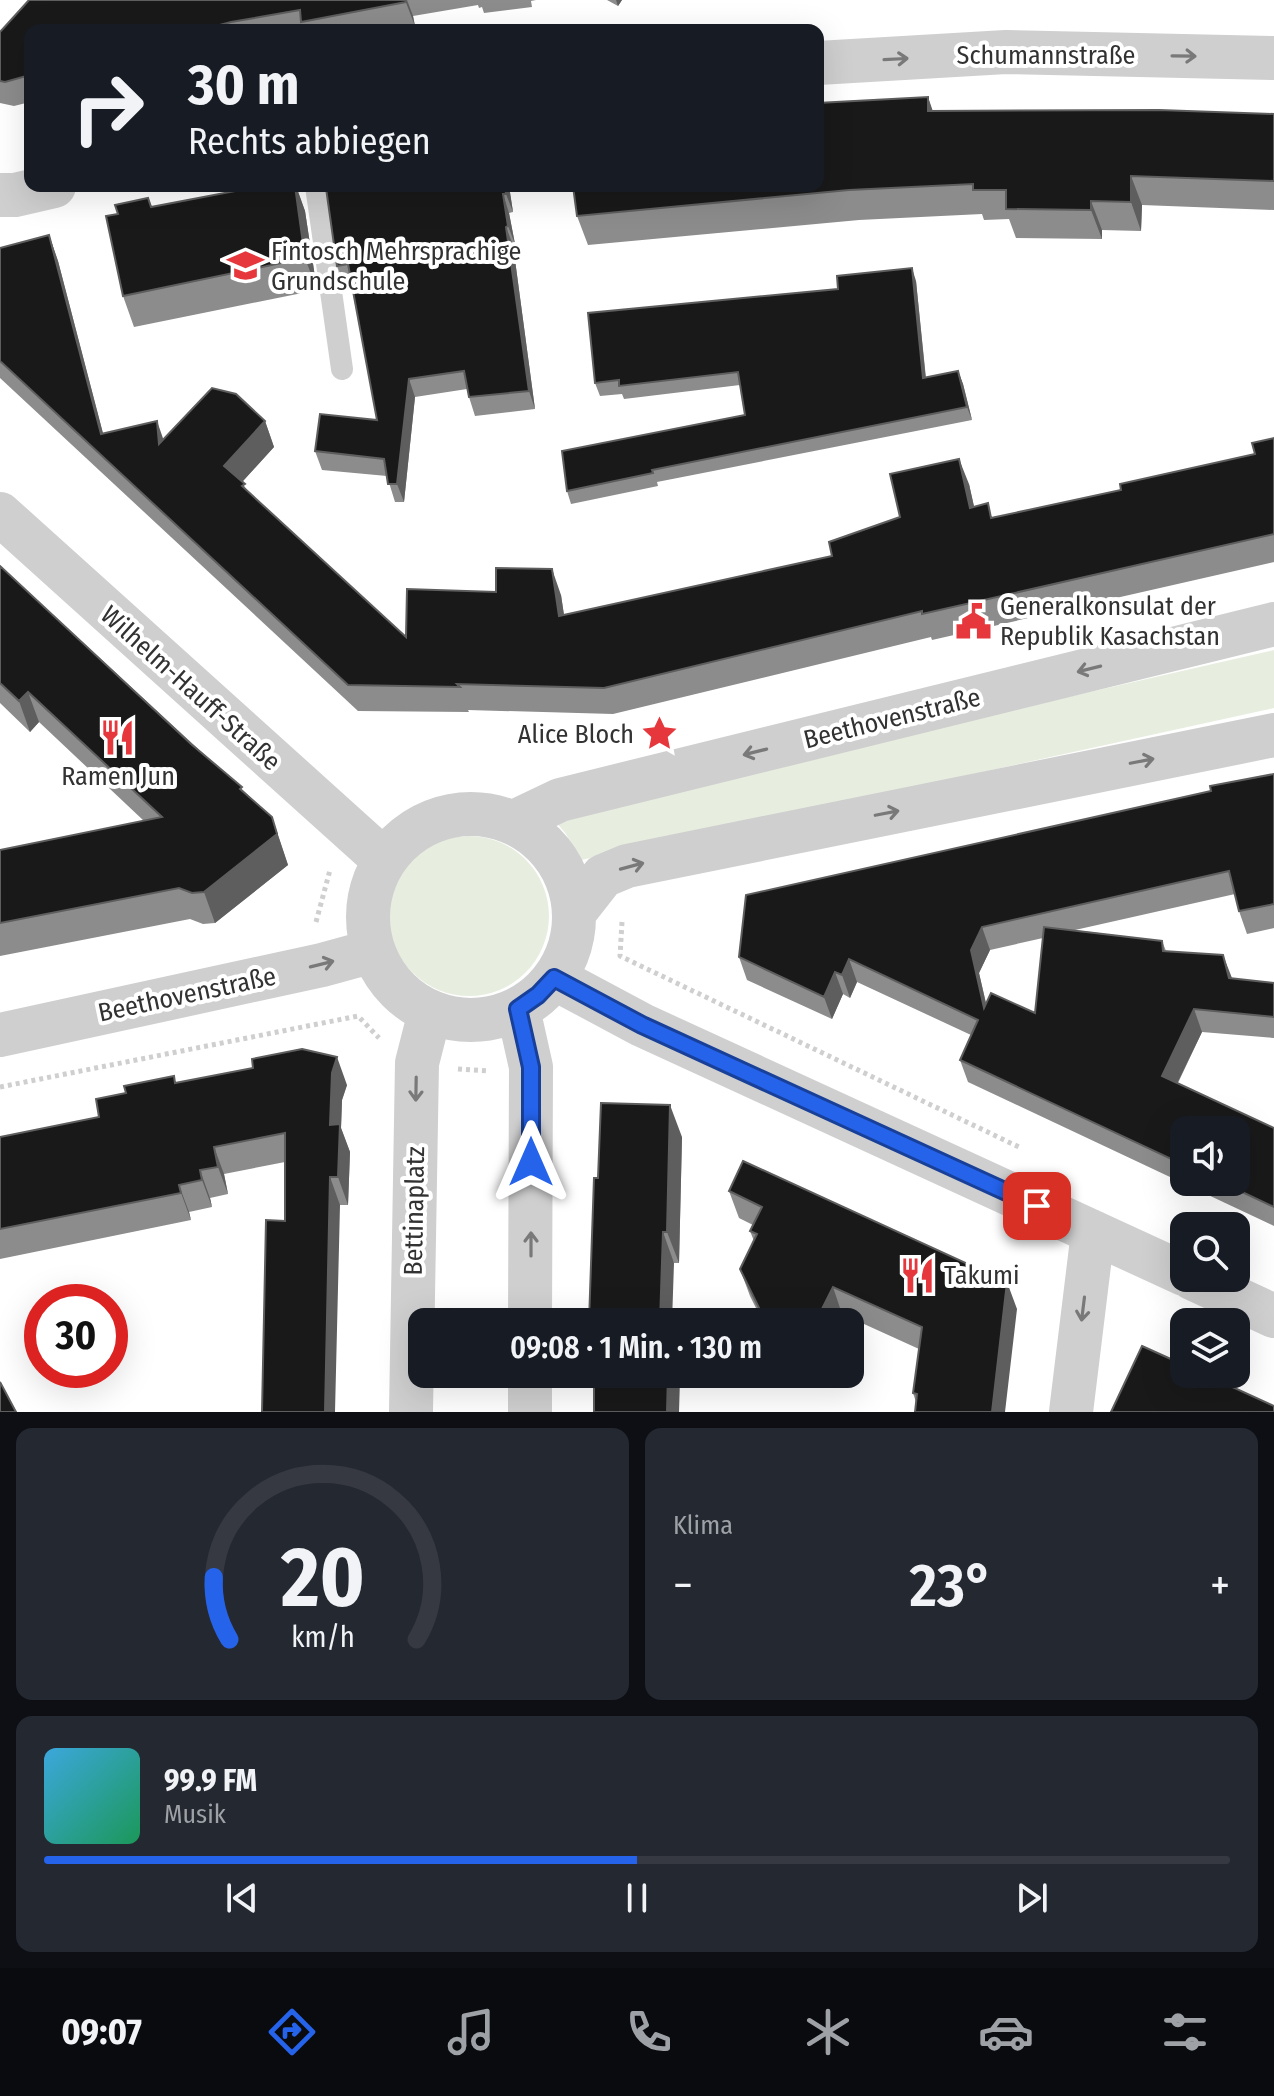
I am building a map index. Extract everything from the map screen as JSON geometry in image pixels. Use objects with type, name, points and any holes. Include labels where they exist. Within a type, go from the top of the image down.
[{"type":"street","name":"Schumannstraße","points":[[824,63],[1006,52],[1274,58]]},
{"type":"street","points":[[0,195],[28,192]]},
{"type":"street","name":"Wilhelm-Hauff-Straße","points":[[0,514],[384,860]]},
{"type":"street","name":"Beethovenstraße","points":[[514,822],[560,800],[1274,624]]},
{"type":"street","points":[[574,913],[603,876],[627,866],[1274,735]]},
{"type":"street","points":[[481,813],[514,822],[545,844],[560,864],[570,888],[574,913],[570,947],[554,978],[538,995],[518,1009],[474,1020],[430,1012],[406,997],[386,977],[373,951],[367,917],[373,882],[384,860],[415,829],[447,816],[481,813]]},
{"type":"street","name":"Beethovenstraße","points":[[0,1035],[322,965],[373,951]]},
{"type":"street","points":[[554,978],[642,1025],[1170,1268]]},
{"type":"street","points":[[518,1009],[531,1067],[530,1308]]},
{"type":"street","name":"Bettinaplatz","points":[[411,1412],[417,1063],[430,1012]]},
{"type":"street","points":[[1071,1412],[1093,1232]]},
{"type":"street","points":[[1222,1292],[1274,1316]]},
{"type":"street","points":[[530,1388],[530,1412]]},
{"type":"lane","points":[[317,192],[342,369]]},
{"type":"path","points":[[315,927],[330,869]]},
{"type":"path","points":[[622,916],[620,956],[1029,1152]]},
{"type":"path","points":[[0,1087],[358,1016]]},
{"type":"path","points":[[453,1068],[490,1070]]},
{"type":"shaded area","points":[[1274,650],[1274,708],[581,860],[550,815]]},
{"type":"shaded area","points":[[469,836],[500,842],[526,859],[543,885],[549,916],[543,947],[526,973],[500,990],[469,996],[438,990],[412,973],[395,947],[389,916],[395,885],[412,859],[438,842]]},
{"type":"building","points":[[29,0],[406,2],[301,22],[300,10],[224,24],[24,24],[24,77],[5,82],[0,81],[0,32]]},
{"type":"building","points":[[928,97],[928,111],[1159,110],[1274,114],[1274,181],[1131,176],[1131,202],[1091,201],[1091,210],[1006,209],[1006,190],[973,190],[973,184],[849,190],[577,216],[574,192],[824,192],[824,103]]},
{"type":"building","points":[[230,192],[296,192],[305,258],[123,296],[106,216],[118,214],[115,205],[148,198],[151,207]]},
{"type":"building","points":[[327,192],[506,192],[503,194],[506,227],[529,391],[469,397],[464,371],[409,379],[397,484],[388,484],[384,459],[315,451],[320,414],[377,420],[348,264],[337,266]]},
{"type":"building","points":[[49,235],[101,434],[157,421],[159,444],[212,388],[236,394],[265,421],[224,466],[406,637],[407,589],[496,592],[496,568],[552,569],[559,616],[832,556],[829,542],[900,517],[890,474],[959,459],[970,508],[988,503],[991,518],[1121,490],[1120,484],[1255,454],[1252,443],[1274,438],[1274,534],[922,614],[922,611],[604,688],[348,685],[0,361],[0,248]]},
{"type":"building","points":[[912,268],[923,378],[958,371],[967,407],[652,470],[653,473],[567,491],[562,451],[745,415],[738,372],[619,386],[619,380],[595,383],[588,313],[838,289],[837,276]]},
{"type":"building","points":[[0,566],[191,744],[242,787],[240,789],[272,817],[277,834],[204,892],[192,893],[179,888],[0,923],[0,850],[162,817],[28,692],[19,701],[0,683]]},
{"type":"building","points":[[1274,774],[1274,904],[1239,911],[1229,871],[982,927],[971,950],[984,1008],[991,993],[1035,1013],[1044,927],[1162,941],[1163,951],[1223,955],[1229,978],[1274,983],[1274,1017],[1194,1009],[1162,1076],[1248,1116],[1170,1116],[1170,1158],[960,1060],[978,1020],[849,959],[842,975],[835,972],[824,997],[739,957],[746,895],[1211,791],[1210,786]]},
{"type":"building","points":[[302,1049],[337,1057],[332,1073],[330,1125],[340,1124],[338,1177],[330,1177],[325,1412],[262,1412],[266,1220],[285,1221],[285,1133],[214,1147],[218,1167],[200,1170],[202,1180],[179,1185],[181,1193],[0,1229],[0,1137],[99,1117],[96,1099],[126,1093],[124,1086],[174,1076],[175,1083],[253,1068],[252,1059]]},
{"type":"building","points":[[601,1103],[670,1105],[667,1232],[663,1232],[660,1308],[589,1308],[594,1178],[598,1178]]},
{"type":"building","points":[[1250,1117],[1274,1128],[1274,1207],[1250,1196]]},
{"type":"building","points":[[743,1161],[1007,1282],[992,1412],[915,1412],[917,1394],[913,1393],[922,1327],[833,1287],[822,1308],[759,1308],[740,1269],[757,1234],[750,1231],[762,1207],[729,1191]]},
{"type":"building","points":[[1142,1346],[1170,1359],[1170,1388],[1235,1388],[1274,1406],[1274,1412],[1111,1412]]},
{"type":"building","points":[[0,1382],[16,1412],[0,1412]]},
{"type":"building","points":[[594,1388],[668,1388],[667,1412],[594,1412]]},
{"type":"place","name":"Fintosch Mehrsprachige Grundschule","points":[[245,266]]},
{"type":"place","name":"Generalkonsulat der Republik Kasachstan","points":[[974,621]]},
{"type":"place","name":"Alice Bloch","points":[[660,734]]},
{"type":"place","name":"Ramen Jun","points":[[118,737]]},
{"type":"place","name":"Takumi","points":[[918,1275]]},
{"type":"route","points":[[531,1162],[531,1067],[518,1009],[538,995],[554,978],[642,1025],[1037,1206]]}]
